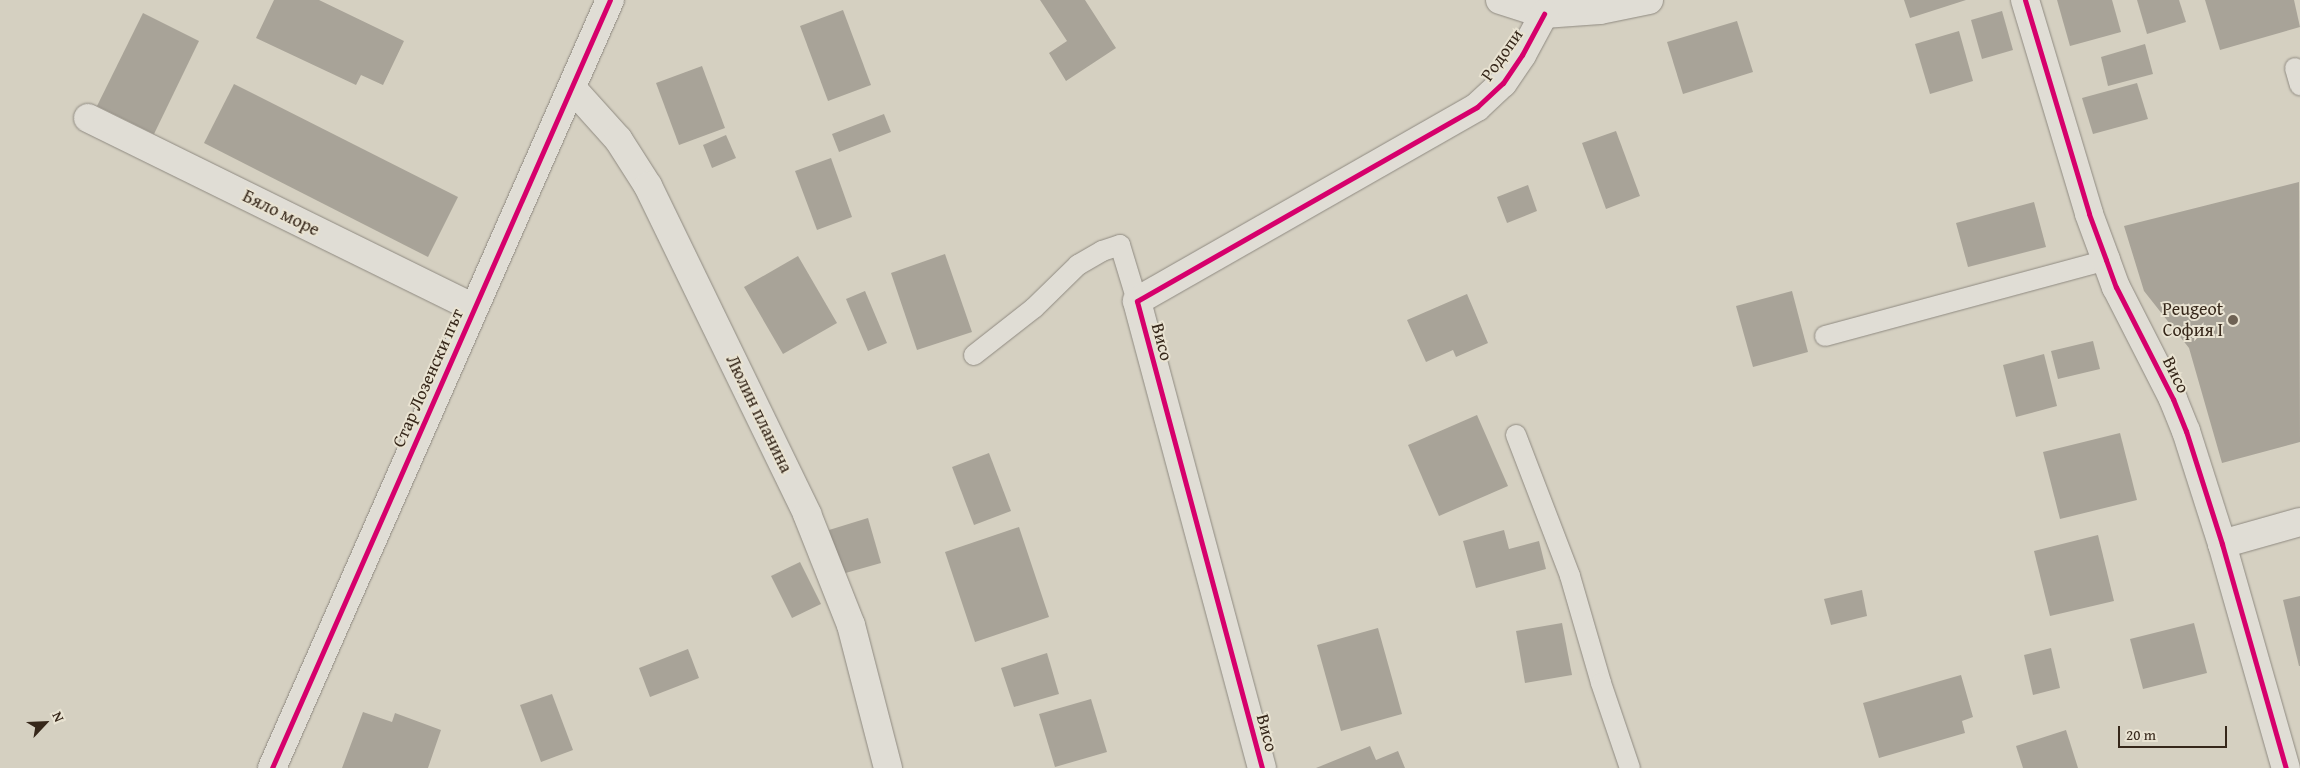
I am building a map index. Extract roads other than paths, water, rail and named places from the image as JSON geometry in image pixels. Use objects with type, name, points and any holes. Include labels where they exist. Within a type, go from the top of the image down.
[{"type":"street","name":"Стар Лозенски път","points":[[272,768],[610,0]]},
{"type":"street","points":[[1500,0],[1544,14],[1572,14],[1635,2]]},
{"type":"street","name":"Висо","points":[[2025,0],[2086,205],[2116,287],[2176,407],[2222,544],[2286,768]]},
{"type":"street","name":"Родопи","points":[[1137,301],[1477,107],[1503,83],[1522,55],[1544,14]]},
{"type":"street","name":"Люлин планина","points":[[572,88],[618,138],[648,186],[807,514],[851,625],[888,768]]},
{"type":"street","name":"Бяло море","points":[[88,118],[474,308]]},
{"type":"street","name":"Висо","points":[[1137,301],[1262,768]]},
{"type":"street","points":[[2222,544],[2300,522]]},
{"type":"lane","points":[[974,355],[1034,308],[1078,265],[1120,245],[1137,301]]},
{"type":"lane","points":[[1825,336],[2106,260]]},
{"type":"lane","points":[[1516,436],[1570,576],[1601,683],[1630,768]]},
{"type":"place","name":"Peugeot София I","points":[[2233,320]]}]
